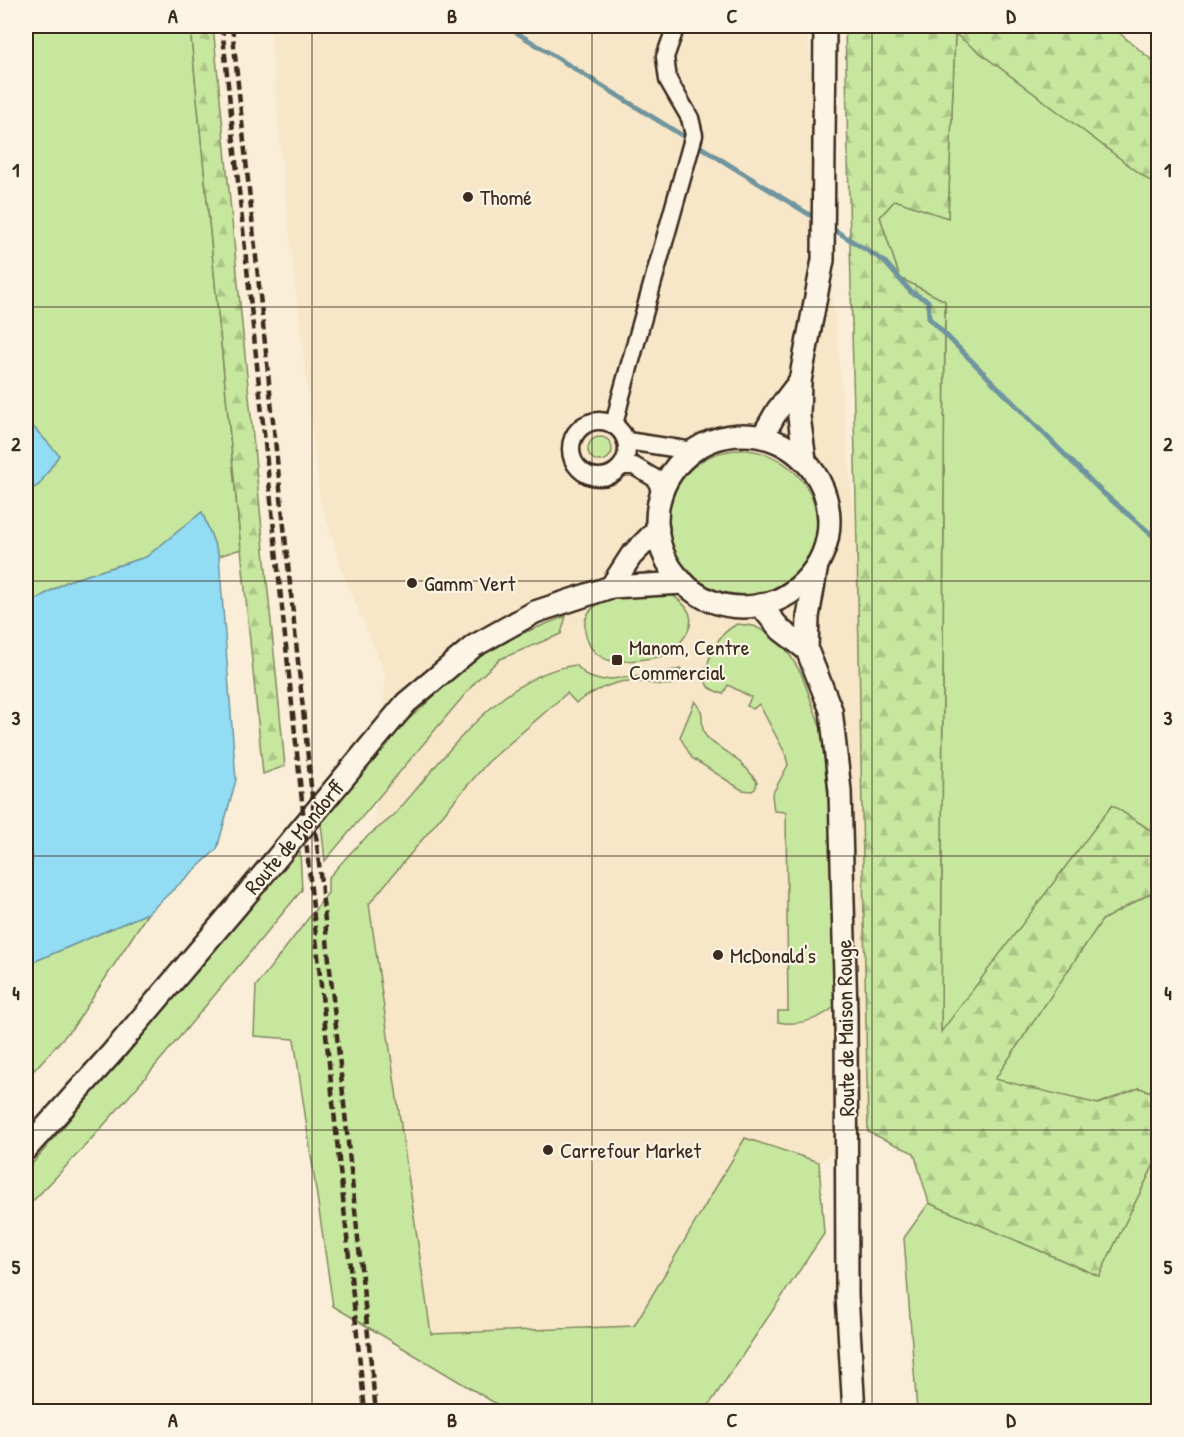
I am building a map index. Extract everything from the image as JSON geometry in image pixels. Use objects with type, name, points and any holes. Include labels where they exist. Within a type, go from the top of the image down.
[{"type":"main road","points":[[804,460],[799,417],[800,381],[823,260],[825,26]]},
{"type":"main road","points":[[762,437],[777,411],[800,381]]},
{"type":"main road","points":[[807,650],[808,617],[817,565],[827,539],[829,510],[816,475],[804,460],[785,446],[762,437],[744,435],[708,442],[693,451],[674,470],[661,494],[658,511],[658,529],[662,549],[671,567],[684,583],[706,598],[718,603],[739,606],[760,605],[783,597],[802,583],[817,565]]},
{"type":"main road","points":[[611,587],[631,556],[658,529]]},
{"type":"main road","name":"Route de Mondorff","points":[[26,1149],[112,1053],[406,703],[474,646],[535,612],[611,587],[684,583]]},
{"type":"main road","points":[[760,605],[781,630],[807,650]]},
{"type":"main road","name":"Route de Maison Rouge","points":[[807,650],[831,711],[840,791],[846,1013],[847,1295],[854,1412]]},
{"type":"street","points":[[614,425],[694,135],[690,118],[668,80],[665,57],[676,26]]},
{"type":"street","points":[[600,421],[620,429],[627,441],[628,450],[622,466],[609,476],[592,477],[578,468],[571,452],[574,436],[584,425],[600,421]]},
{"type":"street","points":[[627,441],[693,451]]},
{"type":"street","points":[[622,466],[634,466],[645,471],[656,479],[661,494]]},
{"type":"shaded area","points":[[270,26],[807,26],[857,545],[868,1132],[819,1162],[745,1138],[634,1326],[431,1334],[369,904],[386,675],[340,566],[320,500],[284,183]]},
{"type":"green space","points":[[26,26],[190,26],[241,549],[219,556],[202,512],[146,557],[68,581],[26,605],[26,492],[39,485],[59,455],[26,419]]},
{"type":"green space","points":[[190,26],[213,26],[285,766],[263,774]]},
{"type":"green space","points":[[845,26],[1111,26],[1158,65],[1158,187],[955,34],[948,218],[895,200],[880,217],[900,278],[945,301],[941,1032],[1112,805],[1158,835],[1158,889],[1102,920],[995,1079],[1098,1104],[1139,1088],[1158,1094],[1158,1156],[1099,1276],[929,1203],[914,1153],[868,1132]]},
{"type":"green space","points":[[955,33],[1158,187],[1158,835],[1112,806],[941,1034],[945,301],[900,278],[880,217],[895,200],[948,218]]},
{"type":"green space","points":[[600,437],[608,441],[612,449],[608,457],[600,461],[592,457],[588,449],[592,441]]},
{"type":"green space","points":[[741,450],[756,451],[770,456],[795,472],[811,497],[816,511],[816,541],[811,555],[795,580],[770,596],[756,601],[741,602],[726,601],[712,596],[687,580],[671,555],[666,541],[665,526],[666,511],[671,497],[687,472],[712,456],[726,451]]},
{"type":"green space","points":[[667,592],[685,606],[690,617],[688,631],[676,648],[667,654],[655,657],[617,661],[605,659],[592,649],[585,626],[588,614],[596,605],[623,596]]},
{"type":"green space","points":[[566,616],[561,634],[500,659],[477,680],[325,861],[321,823],[395,732],[471,662],[511,638]]},
{"type":"green space","points":[[737,624],[754,626],[783,644],[801,673],[822,731],[831,827],[834,1007],[815,1019],[800,1022],[778,1022],[778,1011],[788,1011],[786,812],[774,811],[772,795],[788,765],[785,753],[759,704],[753,709],[747,706],[751,697],[728,685],[723,694],[710,688],[706,681],[708,664],[714,648],[722,635]]},
{"type":"green space","points":[[576,665],[587,676],[599,680],[681,669],[676,683],[659,685],[629,681],[615,683],[601,688],[576,703],[567,693],[488,762],[369,904],[431,1334],[634,1326],[745,1138],[819,1162],[824,1234],[705,1411],[508,1411],[333,1306],[294,1039],[254,1036],[256,986],[328,893],[328,878],[358,845],[394,815],[452,747],[497,702],[522,685],[548,672]]},
{"type":"green space","points":[[695,701],[701,710],[706,737],[734,757],[752,775],[757,782],[752,791],[742,790],[692,758],[680,737]]},
{"type":"green space","points":[[296,852],[300,852],[302,890],[133,1092],[26,1208],[26,1171]]},
{"type":"green space","points":[[1158,889],[1158,1094],[1139,1088],[1098,1104],[994,1080],[1102,920]]},
{"type":"green space","points":[[148,913],[74,1026],[26,1079],[26,965]]},
{"type":"green space","points":[[1158,1156],[1158,1411],[917,1411],[904,1238],[929,1203],[1099,1276]]},
{"type":"water","points":[[26,419],[59,455],[39,485],[26,492]]},
{"type":"water","points":[[202,512],[219,556],[236,780],[217,849],[148,913],[26,965],[26,605],[68,581],[146,557]]},
{"type":"waterway","points":[[506,26],[818,220]]},
{"type":"waterway","points":[[828,226],[884,261],[911,292],[928,301],[929,318],[1102,492],[1158,540]]},
{"type":"railway","points":[[222,26],[365,1412]]},
{"type":"railway","points":[[232,26],[376,1412]]},
{"type":"place","name":"Thomé","points":[[468,197]]},
{"type":"place","name":"Gamm Vert","points":[[412,583]]},
{"type":"place","name":"Manom, Centre Commercial","points":[[617,660]]},
{"type":"place","name":"McDonald's","points":[[718,955]]},
{"type":"place","name":"Carrefour Market","points":[[548,1150]]}]
